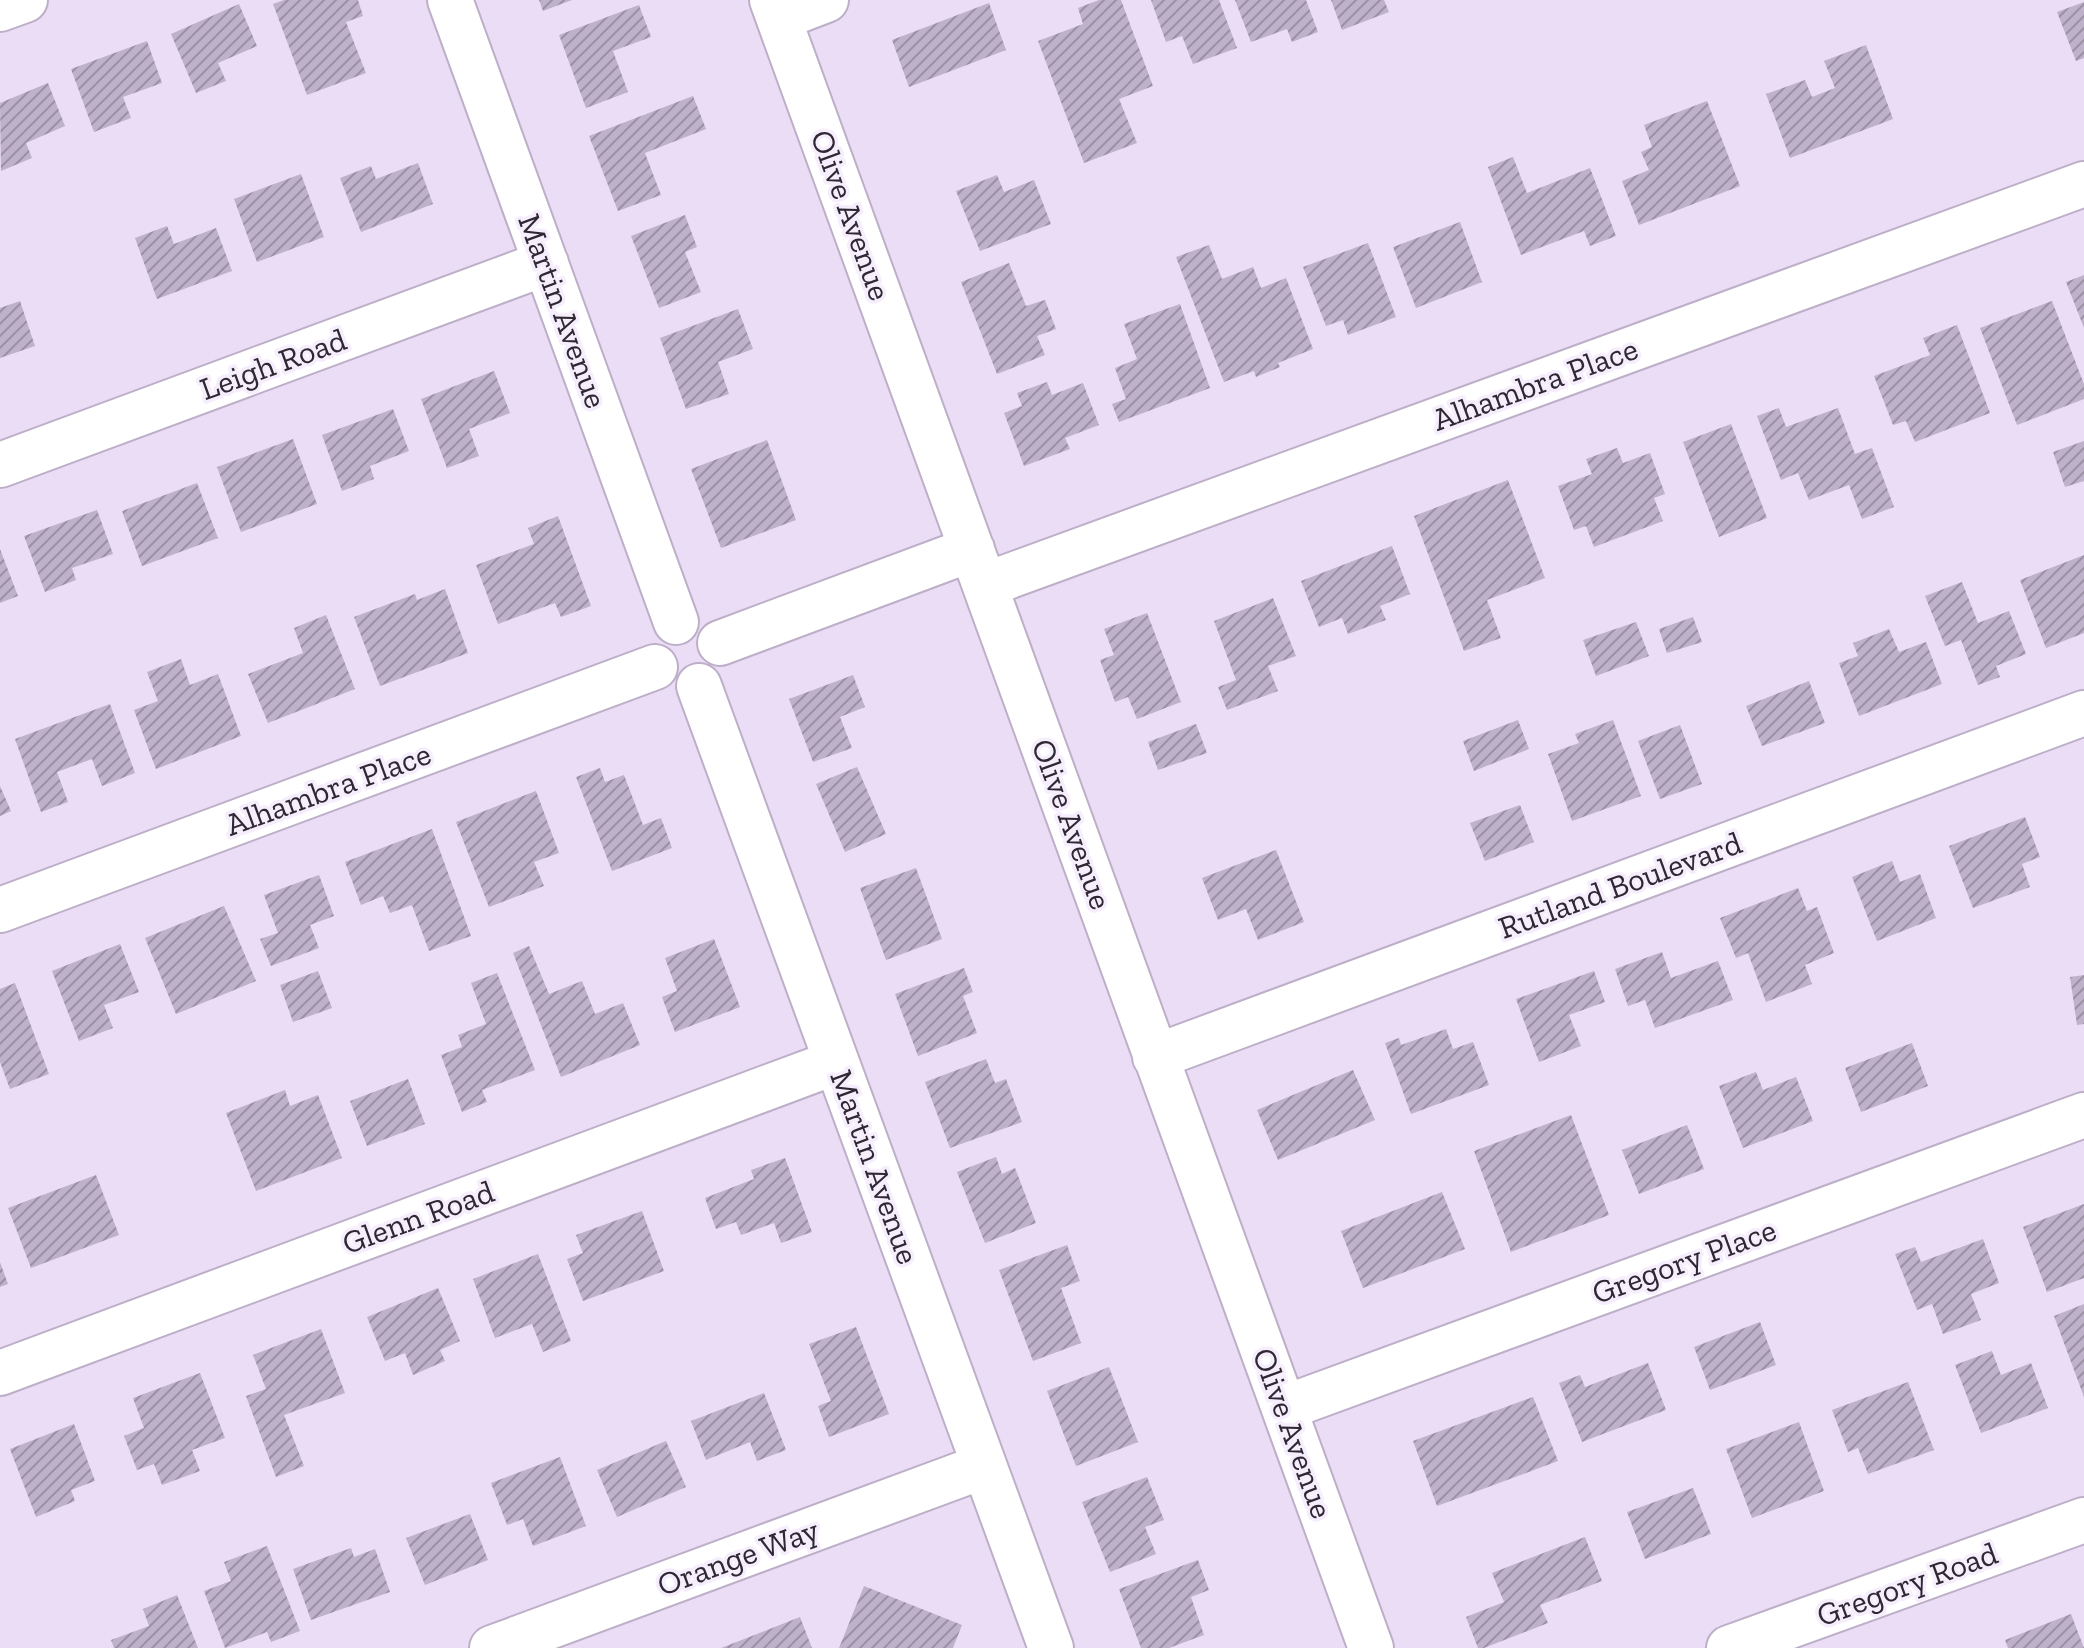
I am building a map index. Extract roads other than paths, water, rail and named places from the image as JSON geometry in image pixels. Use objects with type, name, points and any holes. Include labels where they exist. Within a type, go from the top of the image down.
[{"type":"street","points":[[0,9],[25,0]]},
{"type":"street","name":"Martin Avenue","points":[[450,0],[676,622]]},
{"type":"street","points":[[776,9],[826,0]]},
{"type":"street","name":"Olive Avenue","points":[[776,9],[1371,1648]]},
{"type":"street","name":"Alhambra Place","points":[[720,643],[979,567],[2084,184]]},
{"type":"street","name":"Leigh Road","points":[[0,465],[546,263]]},
{"type":"street","points":[[697,621],[707,626],[720,643],[722,653],[716,673],[699,686],[679,687],[669,683],[655,667],[653,649],[656,640],[676,622],[697,621]]},
{"type":"street","name":"Alhambra Place","points":[[0,910],[655,667]]},
{"type":"street","name":"Martin Avenue","points":[[699,686],[1051,1648]]},
{"type":"street","name":"Rutland Boulevard","points":[[1155,1057],[2084,713]]},
{"type":"street","name":"Glenn Road","points":[[0,1373],[836,1062]]},
{"type":"street","name":"Gregory Place","points":[[1284,1408],[2084,1115]]},
{"type":"street","name":"Orange Way","points":[[492,1648],[984,1466]]},
{"type":"street","name":"Gregory Road","points":[[1729,1648],[2084,1520]]}]
